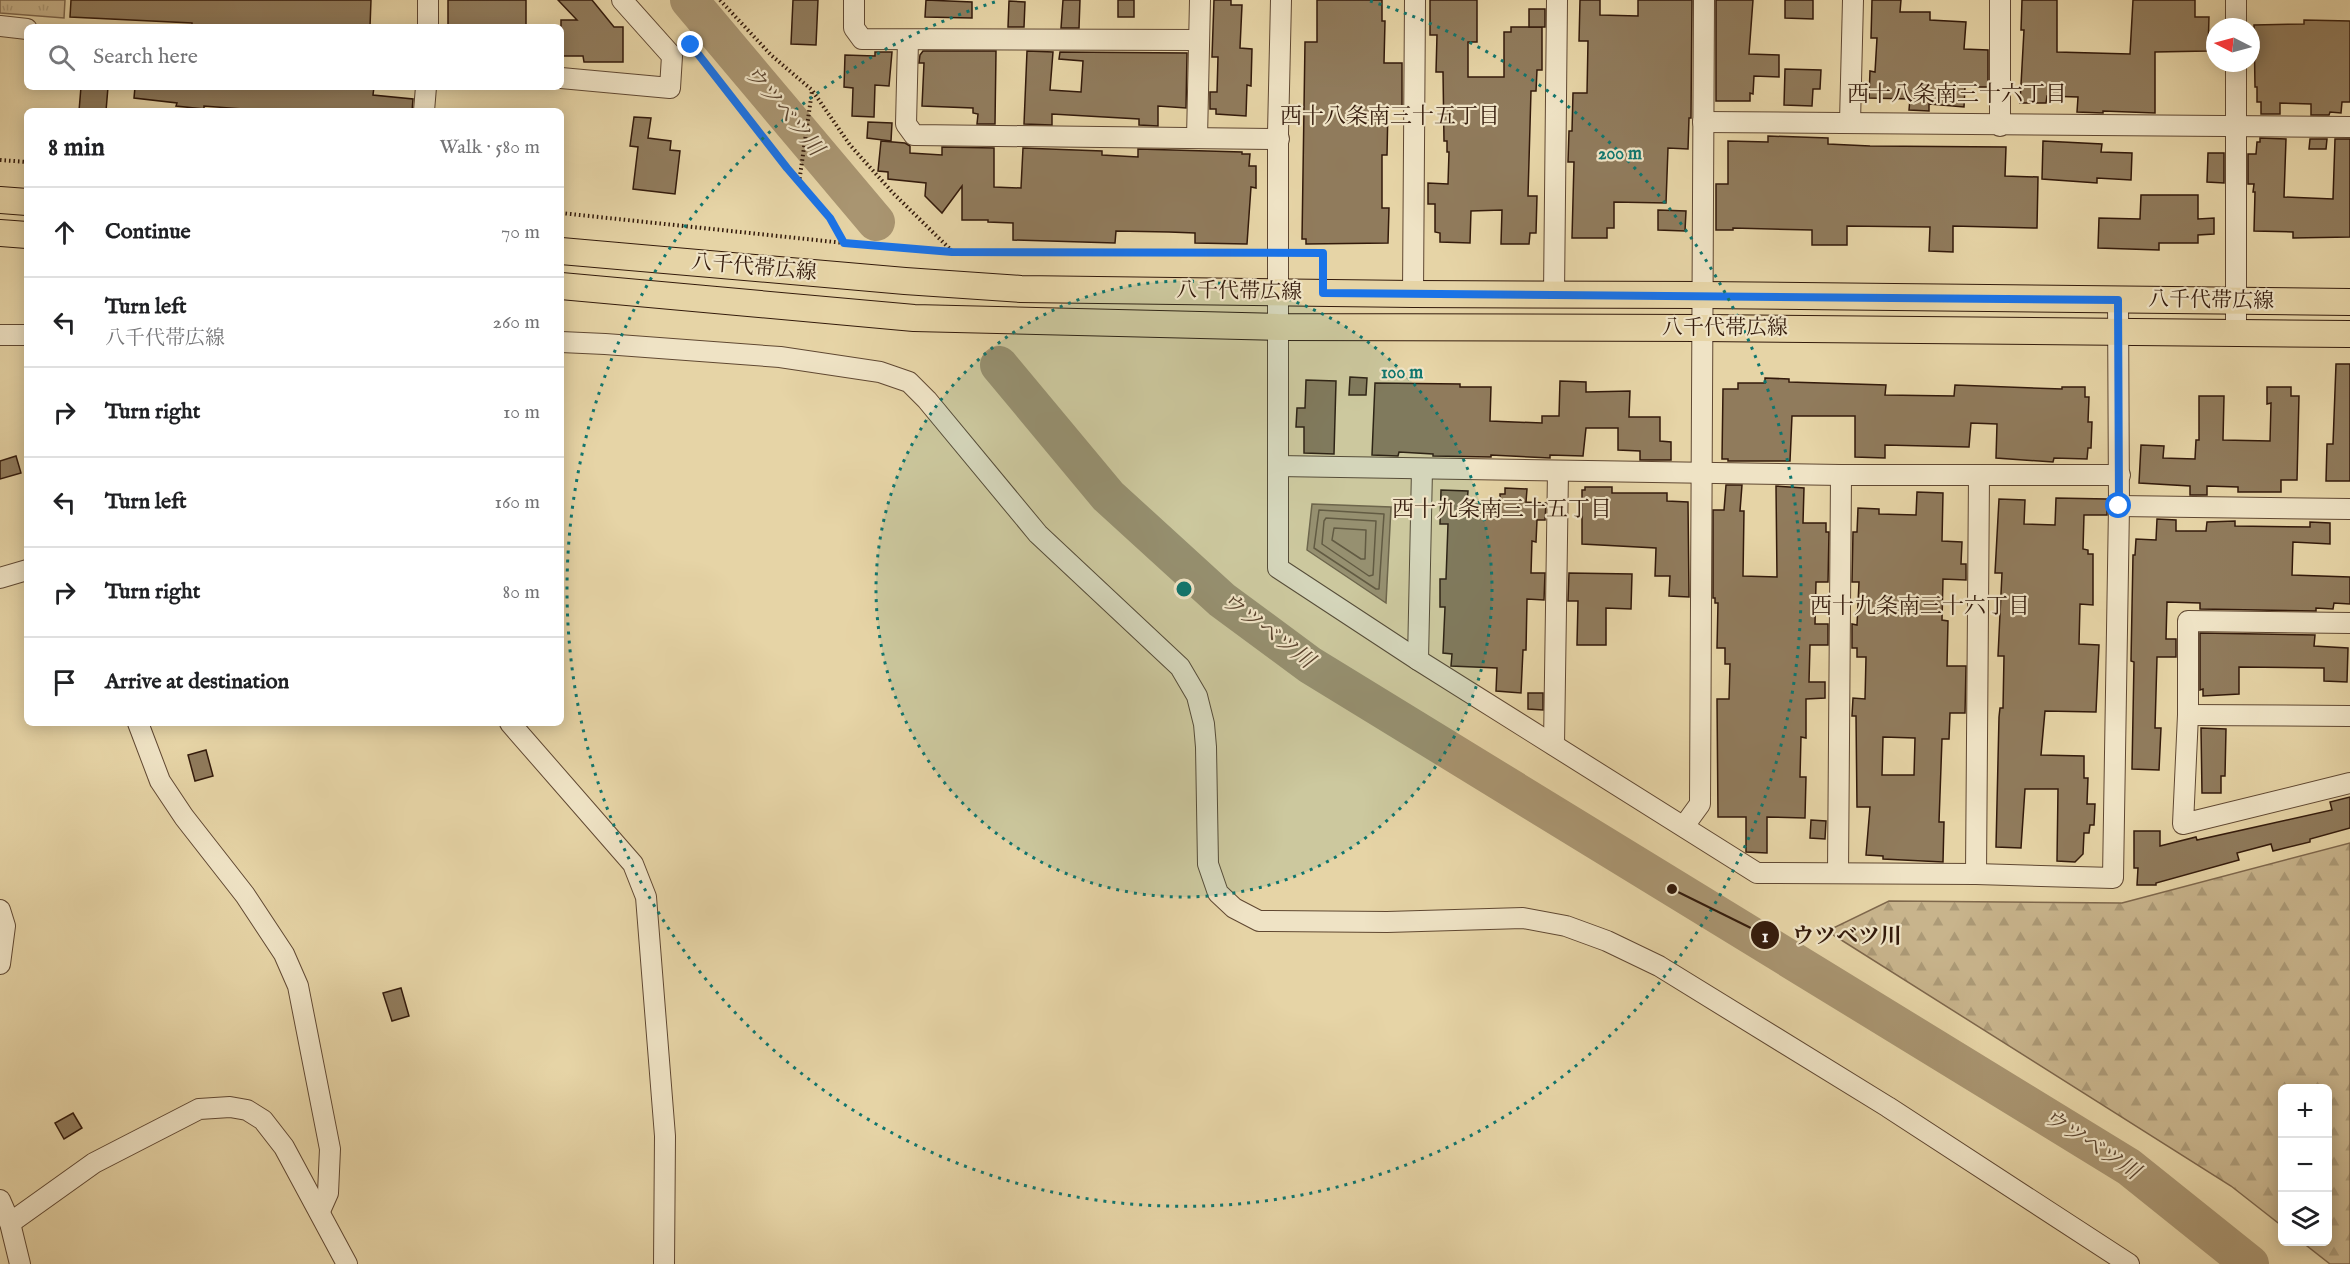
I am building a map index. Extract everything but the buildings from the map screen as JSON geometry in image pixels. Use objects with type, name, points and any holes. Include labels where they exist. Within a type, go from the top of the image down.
[{"type":"main road","points":[[0,200],[24,202]]},
{"type":"main road","points":[[0,233],[24,236]]},
{"type":"main road","name":"八千代帯広線","points":[[564,251],[1022,289],[2350,302]]},
{"type":"main road","name":"八千代帯広線","points":[[564,286],[914,318],[1278,327],[2350,334]]},
{"type":"street","points":[[428,0],[428,24]]},
{"type":"street","points":[[564,78],[670,88],[672,56],[622,0]]},
{"type":"street","points":[[854,0],[854,28],[862,39],[1199,40]]},
{"type":"street","points":[[1197,138],[1200,0]]},
{"type":"street","points":[[1281,0],[1278,139],[1278,568],[1418,660],[1757,873],[1976,874],[2113,878],[2120,475],[2118,300]]},
{"type":"street","points":[[1413,294],[1415,0]]},
{"type":"street","points":[[1554,295],[1557,0]]},
{"type":"street","points":[[1684,826],[1700,804],[1704,0]]},
{"type":"street","points":[[1850,122],[1852,0]]},
{"type":"street","points":[[2000,0],[2000,126]]},
{"type":"street","points":[[2236,0],[2236,18]]},
{"type":"street","points":[[0,26],[24,29]]},
{"type":"street","points":[[908,40],[906,124],[914,135],[1278,139]]},
{"type":"street","points":[[2236,72],[2236,332]]},
{"type":"street","points":[[424,108],[426,90]]},
{"type":"street","points":[[1704,122],[2350,128]]},
{"type":"street","points":[[0,335],[24,335]]},
{"type":"street","points":[[564,342],[780,357],[880,372],[909,382],[927,400],[1038,534],[1180,668],[1197,696],[1204,724],[1208,864],[1218,893],[1234,908],[1259,921],[1387,922],[1523,918],[1566,926],[1608,940],[1659,966],[1888,1107],[2129,1264]]},
{"type":"street","points":[[1278,466],[1841,475],[2120,475]]},
{"type":"street","points":[[1418,660],[1422,469]]},
{"type":"street","points":[[1554,745],[1558,471]]},
{"type":"street","points":[[1838,873],[1841,475]]},
{"type":"street","points":[[1976,874],[1979,475]]},
{"type":"street","points":[[2119,506],[2350,509]]},
{"type":"street","points":[[0,578],[24,571]]},
{"type":"street","points":[[2350,623],[2188,621],[2188,715],[2183,824],[2350,783]]},
{"type":"street","points":[[2188,715],[2350,716]]},
{"type":"street","points":[[139,726],[160,781],[184,818],[244,895],[284,954],[298,986],[330,1149],[328,1193],[320,1211]]},
{"type":"street","points":[[513,726],[633,864],[646,897],[665,1136],[664,1264]]},
{"type":"street","points":[[0,910],[5,926],[0,964]]},
{"type":"street","points":[[10,1223],[94,1162],[199,1109],[230,1107],[247,1110],[263,1120],[284,1147],[347,1264]]},
{"type":"street","points":[[0,1200],[10,1223],[20,1264]]},
{"type":"path","points":[[720,0],[771,55],[812,90],[850,145],[893,193],[952,252]]},
{"type":"path","points":[[684,37],[799,183],[830,218],[844,243]]},
{"type":"path","points":[[799,183],[812,90]]},
{"type":"path","points":[[0,160],[24,162]]},
{"type":"path","points":[[564,213],[952,252],[1323,253],[1323,293]]},
{"type":"green space","points":[[0,0],[65,0],[64,18],[0,13]]},
{"type":"green space","points":[[2350,843],[2350,1264],[2330,1264],[2307,1246],[2332,1246],[2332,1084],[2278,1084],[2278,1223],[2231,1186],[1827,931],[1889,901],[2122,903]]},
{"type":"water","points":[[1312,504],[1391,507],[1386,603],[1307,550]]},
{"type":"waterway","name":"ウツベツ川","points":[[689,0],[876,222]]},
{"type":"waterway","name":"ウツベツ川","points":[[999,365],[1108,496],[1222,600],[1310,665],[2129,1167],[2250,1264]]},
{"type":"place","name":"ウツベツ川","points":[[1672,889]]},
{"type":"district","name":"西十八条南三十六丁目","points":[[1957,95]]},
{"type":"district","name":"西十八条南三十五丁目","points":[[1390,117]]},
{"type":"district","name":"西十九条南三十五丁目","points":[[1502,510]]},
{"type":"district","name":"西十九条南三十六丁目","points":[[1920,607]]},
{"type":"route","points":[[691,45],[787,168],[830,218],[844,243],[952,252],[1323,253],[1323,293],[2118,300],[2119,506]]}]
